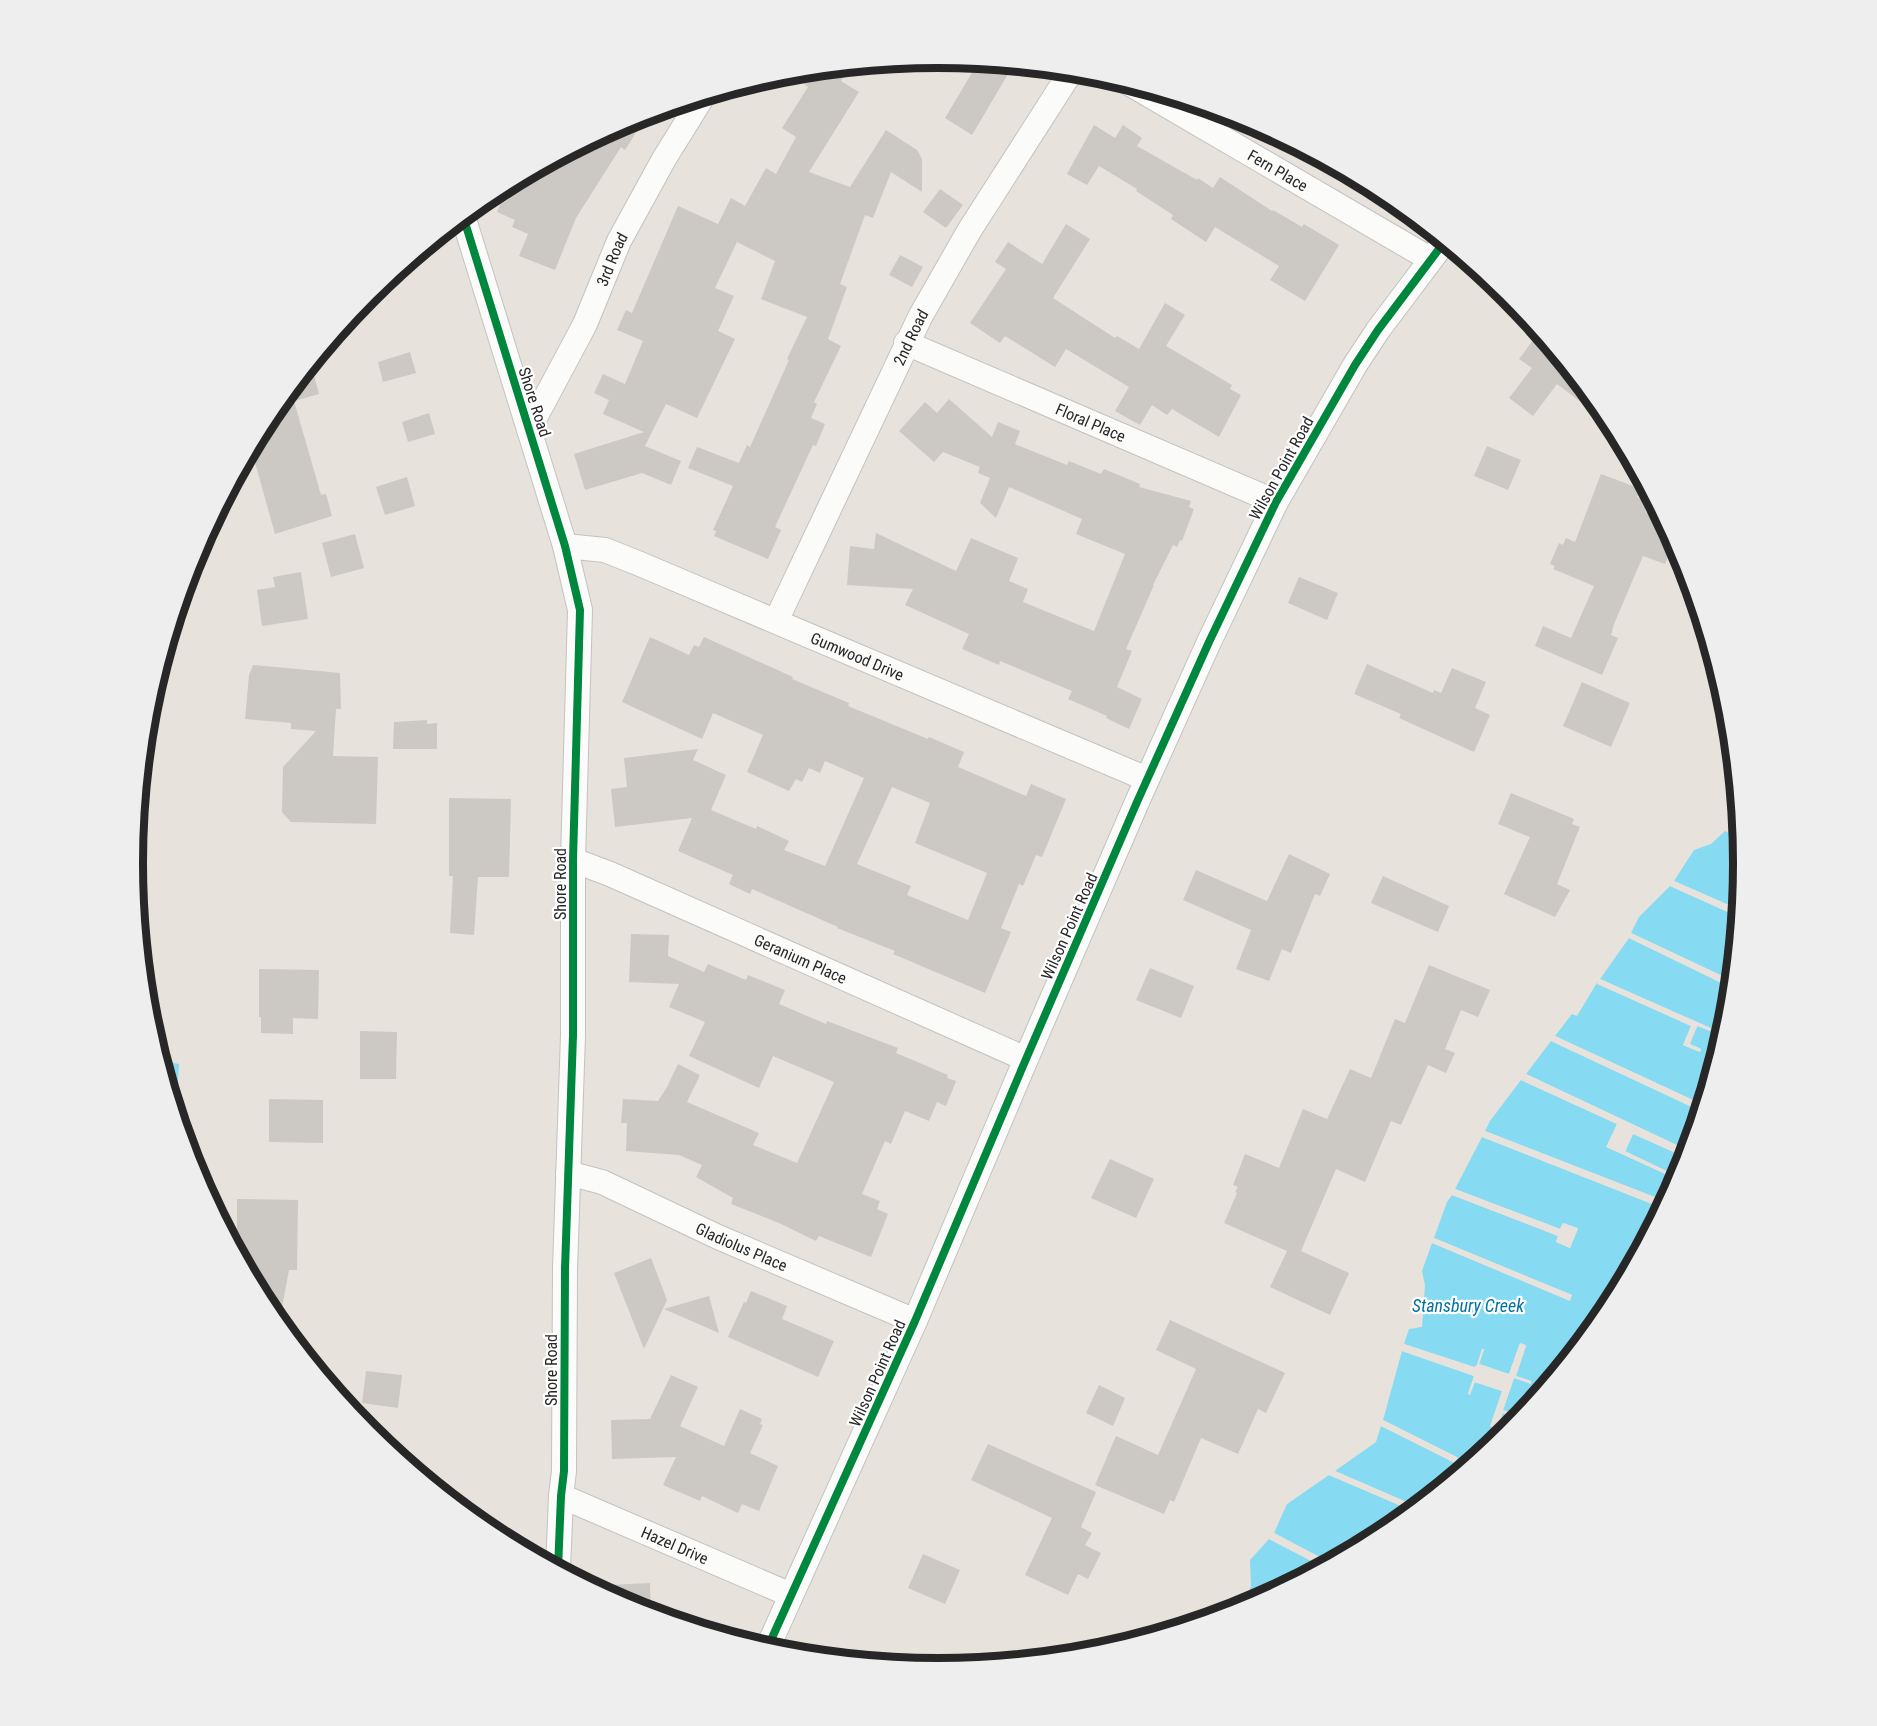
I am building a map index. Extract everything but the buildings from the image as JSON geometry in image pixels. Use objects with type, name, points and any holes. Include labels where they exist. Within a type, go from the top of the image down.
[{"type":"street","name":"2nd Road","points":[[776,621],[906,343],[969,231],[1067,78]]},
{"type":"street","name":"Fern Place","points":[[1159,100],[1437,250]]},
{"type":"street","name":"3rd Road","points":[[529,429],[585,324],[620,241],[664,159],[697,106]]},
{"type":"street","name":"Shore Road","points":[[465,224],[564,546],[580,610],[573,860],[573,1035],[565,1288],[564,1471],[558,1561]]},
{"type":"street","name":"Wilson Point Road","points":[[771,1640],[915,1321],[1147,779],[1276,502],[1355,365],[1437,250]]},
{"type":"street","name":"Floral Place","points":[[906,343],[1276,502]]},
{"type":"street","name":"Gumwood Drive","points":[[564,546],[605,550],[1147,779]]},
{"type":"street","name":"Geranium Place","points":[[573,860],[610,874],[1026,1059]]},
{"type":"street","name":"Gladiolus Place","points":[[568,1173],[602,1182],[718,1237],[915,1321]]},
{"type":"street","name":"Hazel Drive","points":[[561,1496],[791,1595]]},
{"type":"water","points":[[1731,805],[1733,828],[1728,826]]},
{"type":"water","points":[[1725,831],[1733,835],[1732,907],[1674,881],[1694,850],[1711,844]]},
{"type":"water","points":[[1670,886],[1732,914],[1725,977],[1631,933],[1639,917]]},
{"type":"water","name":"Stansbury Creek","points":[[1629,938],[1724,984],[1719,1018],[1697,1102],[1555,1036],[1572,1014],[1577,1016],[1598,981],[1597,984],[1691,1026],[1683,1045],[1700,1052],[1701,1049],[1689,1044],[1698,1025],[1710,1031],[1711,1028],[1600,979]]},
{"type":"water","name":"Stansbury Creek","points":[[1551,1041],[1695,1109],[1681,1147],[1526,1074]]},
{"type":"water","points":[[168,1062],[179,1064],[177,1093]]},
{"type":"water","name":"Stansbury Creek","points":[[1521,1080],[1617,1124],[1607,1147],[1669,1176],[1659,1199],[1485,1131]]},
{"type":"water","name":"Stansbury Creek","points":[[1633,1133],[1678,1154],[1670,1173],[1625,1151]]},
{"type":"water","name":"Stansbury Creek","points":[[1482,1137],[1656,1206],[1627,1261],[1600,1305],[1570,1347],[1512,1414],[1503,1410],[1514,1378],[1531,1383],[1531,1381],[1516,1376],[1526,1346],[1520,1343],[1509,1374],[1479,1364],[1484,1350],[1482,1349],[1477,1365],[1474,1367],[1404,1344],[1409,1329],[1422,1327],[1425,1285],[1422,1271],[1432,1243],[1569,1300],[1572,1295],[1434,1238],[1447,1202],[1452,1195],[1558,1236],[1556,1242],[1570,1248],[1578,1229],[1563,1223],[1560,1229],[1455,1189]]},
{"type":"water","name":"Stansbury Creek","points":[[1402,1351],[1474,1376],[1468,1394],[1474,1382],[1502,1391],[1491,1426],[1497,1428],[1503,1413],[1511,1416],[1461,1462],[1457,1460],[1457,1457],[1383,1420]]},
{"type":"water","points":[[1381,1426],[1458,1465],[1410,1503],[1335,1471],[1376,1442]]},
{"type":"water","points":[[1329,1475],[1404,1507],[1323,1559],[1274,1533],[1287,1504]]},
{"type":"water","points":[[1269,1539],[1315,1563],[1248,1596],[1251,1586],[1250,1560]]},
{"type":"pier","points":[[1674,881],[1732,907],[1732,910],[1672,884]]},
{"type":"pier","points":[[1672,884],[1732,911],[1732,914],[1670,886]]},
{"type":"pier","points":[[1631,933],[1725,977],[1725,981],[1662,951],[1725,981],[1724,984],[1629,938]]},
{"type":"pier","points":[[1600,979],[1711,1029],[1710,1031],[1697,1026],[1690,1044],[1701,1049],[1700,1052],[1683,1045],[1691,1026],[1597,983]]},
{"type":"pier","points":[[1555,1036],[1697,1102],[1696,1105],[1554,1038]]},
{"type":"pier","points":[[1553,1038],[1696,1105],[1695,1108],[1551,1041]]},
{"type":"pier","points":[[1526,1074],[1681,1147],[1680,1150],[1524,1077]]},
{"type":"pier","points":[[1523,1077],[1619,1122],[1620,1125],[1610,1146],[1622,1151],[1633,1130],[1679,1151],[1678,1154],[1633,1134],[1625,1152],[1670,1173],[1669,1176],[1606,1147],[1617,1124],[1521,1080]]},
{"type":"pier","points":[[1485,1131],[1659,1199],[1657,1203],[1484,1134]]},
{"type":"pier","points":[[1483,1134],[1657,1203],[1656,1205],[1482,1137]]},
{"type":"pier","points":[[1455,1189],[1560,1229],[1563,1223],[1578,1228],[1570,1248],[1556,1242],[1558,1236],[1452,1195],[1453,1193],[1559,1233],[1560,1241],[1569,1244],[1574,1230],[1564,1226],[1559,1232],[1454,1192]]},
{"type":"pier","points":[[1434,1238],[1572,1295],[1570,1301],[1432,1243],[1433,1241],[1568,1296],[1433,1240]]},
{"type":"pier","points":[[1520,1343],[1526,1345],[1516,1376],[1531,1381],[1531,1384],[1514,1378],[1503,1410],[1513,1414],[1510,1416],[1503,1413],[1497,1429],[1490,1426],[1502,1391],[1475,1382],[1470,1395],[1468,1394],[1474,1376],[1402,1351],[1403,1349],[1475,1373],[1476,1379],[1504,1389],[1495,1425],[1512,1376],[1479,1367],[1473,1370],[1403,1347],[1404,1344],[1474,1367],[1484,1349],[1479,1364],[1509,1374]]},
{"type":"pier","points":[[1383,1420],[1458,1458],[1457,1460],[1461,1462],[1458,1465],[1381,1426],[1382,1424],[1454,1459],[1382,1423]]},
{"type":"pier","points":[[1335,1471],[1410,1503],[1407,1505],[1334,1474]]},
{"type":"pier","points":[[1332,1473],[1407,1505],[1404,1507],[1329,1475]]},
{"type":"pier","points":[[1274,1533],[1323,1559],[1320,1560],[1272,1535]]},
{"type":"pier","points":[[1271,1536],[1319,1561],[1315,1563],[1269,1539]]},
{"type":"cycle path","points":[[465,224],[565,546],[580,610],[573,860],[573,1035],[565,1269],[564,1471],[558,1561]]},
{"type":"cycle path","points":[[771,1640],[915,1321],[1137,802],[1209,642],[1276,502],[1355,365],[1378,330],[1441,247]]}]
